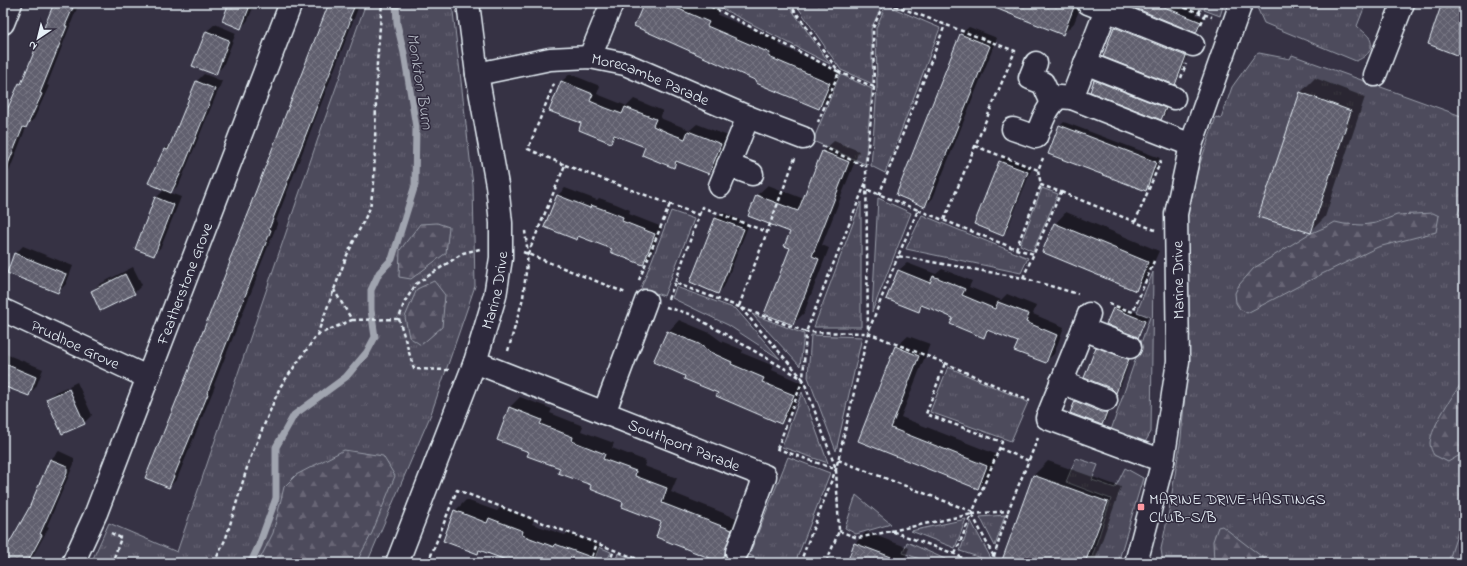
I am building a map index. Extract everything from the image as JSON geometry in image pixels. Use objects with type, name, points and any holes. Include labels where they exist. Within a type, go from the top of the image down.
[{"type":"street","points":[[3,23],[11,3]]},
{"type":"street","name":"Featherstone Grove","points":[[74,563],[91,524],[291,3]]},
{"type":"street","name":"Marine Drive","points":[[397,563],[473,367],[495,296],[501,258],[501,223],[497,186],[478,74],[468,3]]},
{"type":"street","points":[[590,57],[612,3]]},
{"type":"street","name":"Marine Drive","points":[[1136,563],[1163,461],[1178,361],[1176,214],[1191,145],[1241,3]]},
{"type":"street","points":[[1375,75],[1403,3]]},
{"type":"street","points":[[1012,129],[1036,137],[1047,110],[1062,100],[1085,63],[1097,7],[1193,45]]},
{"type":"street","name":"Morecambe Parade","points":[[478,74],[550,59],[590,57],[625,64],[748,117],[807,139]]},
{"type":"street","points":[[1085,63],[1174,98]]},
{"type":"street","points":[[1031,76],[1043,83],[1062,100],[1191,145]]},
{"type":"street","points":[[720,186],[748,117]]},
{"type":"street","points":[[728,165],[752,174]]},
{"type":"street","points":[[604,413],[648,301]]},
{"type":"street","name":"Prudhoe Grove","points":[[3,310],[147,377]]},
{"type":"street","points":[[1130,347],[1090,314],[1048,414],[1163,461]]},
{"type":"street","name":"Southport Parade","points":[[473,367],[604,413],[765,476],[737,552]]},
{"type":"street","points":[[1061,382],[1106,400]]},
{"type":"path","points":[[214,563],[226,538],[249,461],[280,387],[317,335],[346,255],[370,208],[374,182],[377,62],[382,3]]},
{"type":"path","points":[[704,3],[839,72],[874,87]]},
{"type":"path","points":[[790,3],[839,72]]},
{"type":"path","points":[[868,333],[866,167],[874,87],[873,28],[884,3]]},
{"type":"path","points":[[888,3],[1015,51],[944,220]]},
{"type":"path","points":[[1171,3],[1233,25]]},
{"type":"path","points":[[1199,13],[1203,3]]},
{"type":"path","points":[[1174,98],[1205,14]]},
{"type":"path","points":[[879,195],[945,25]]},
{"type":"path","points":[[564,58],[528,149],[565,165],[699,215]]},
{"type":"path","points":[[739,306],[767,232],[807,139],[839,72]]},
{"type":"path","points":[[1016,249],[1041,185],[1038,170],[1045,154],[1036,137]]},
{"type":"path","points":[[1135,222],[1171,137]]},
{"type":"path","points":[[807,139],[866,167]]},
{"type":"path","points":[[975,146],[1038,170]]},
{"type":"path","points":[[528,254],[565,165]]},
{"type":"path","points":[[836,469],[775,448],[778,447],[803,379],[806,332],[867,180]]},
{"type":"path","points":[[1041,185],[1135,222],[1177,249]]},
{"type":"path","points":[[867,190],[1016,249],[1034,254]]},
{"type":"path","points":[[1023,278],[1060,192]]},
{"type":"path","points":[[648,301],[670,204]]},
{"type":"path","points":[[648,301],[674,283],[702,207],[767,232]]},
{"type":"path","points":[[800,563],[836,469],[868,333],[898,256],[918,210]]},
{"type":"path","points":[[473,367],[414,369],[399,319],[404,303],[416,284],[463,254],[501,244],[648,301],[690,314],[803,379]]},
{"type":"path","points":[[898,256],[1023,278],[1090,314],[1133,312],[1154,260],[1177,249]]},
{"type":"path","points":[[674,283],[806,332],[868,333],[945,363],[1048,414],[1008,512],[994,558]]},
{"type":"path","points":[[334,290],[352,320]]},
{"type":"path","points":[[739,306],[803,379],[836,469],[839,531],[826,563]]},
{"type":"path","points":[[317,335],[352,320],[381,318],[399,319]]},
{"type":"path","points":[[945,363],[926,414],[1002,442],[973,513],[954,554]]},
{"type":"path","points":[[999,448],[1029,461]]},
{"type":"path","points":[[838,460],[973,513],[997,563]]},
{"type":"path","points":[[428,563],[457,490],[648,563]]},
{"type":"path","points":[[839,531],[858,538],[973,513],[1008,512]]},
{"type":"path","points":[[91,524],[121,538],[112,563]]},
{"type":"path","points":[[891,531],[954,554],[972,563]]},
{"type":"path","points":[[590,563],[597,543]]},
{"type":"path","points":[[609,563],[614,550]]},
{"type":"green space","points":[[366,3],[452,3],[473,185],[475,286],[431,414],[367,563],[91,563],[109,523],[177,552],[323,124]]},
{"type":"green space","points":[[711,3],[787,3],[830,64]]},
{"type":"green space","points":[[795,3],[883,3],[871,29],[873,84],[841,70]]},
{"type":"green space","points":[[1207,3],[1224,3],[1220,16],[1204,10]]},
{"type":"green space","points":[[1255,3],[1366,3],[1357,26],[1369,37],[1371,41],[1371,49],[1366,55],[1356,61],[1264,23]]},
{"type":"green space","points":[[886,5],[940,28],[885,173],[871,166],[877,88],[876,28]]},
{"type":"green space","points":[[1259,53],[1290,59],[1292,55],[1464,117],[1464,195],[1458,214],[1464,215],[1464,563],[1163,563],[1161,549],[1181,438],[1187,372],[1185,238],[1188,208],[1196,175],[1216,117],[1221,119],[1232,87],[1255,55]]},
{"type":"green space","points":[[840,74],[872,89],[865,164],[813,141]]},
{"type":"green space","points":[[1042,188],[1058,194],[1033,251],[1020,245]]},
{"type":"green space","points":[[878,198],[911,213],[872,312]]},
{"type":"green space","points":[[861,202],[861,327],[814,327]]},
{"type":"green space","points":[[671,211],[694,219],[664,296],[641,288]]},
{"type":"green space","points":[[1433,213],[1439,216],[1436,232],[1378,247],[1247,313],[1240,309],[1236,303],[1235,293],[1239,285],[1254,268],[1307,235],[1335,222],[1362,225],[1376,223],[1397,215]]},
{"type":"green space","points":[[922,215],[1028,258],[1021,273],[906,249]]},
{"type":"green space","points":[[437,223],[449,227],[446,253],[411,279],[399,277],[400,250],[420,224]]},
{"type":"green space","points":[[1153,272],[1151,432],[1144,444],[1110,433],[1150,317],[1137,312]]},
{"type":"green space","points":[[434,281],[445,295],[442,327],[421,345],[409,337],[405,317],[417,289]]},
{"type":"green space","points":[[676,287],[736,309],[780,359],[728,325],[672,298]]},
{"type":"green space","points":[[752,314],[804,334],[800,366]]},
{"type":"green space","points":[[811,335],[862,337],[836,451],[808,377]]},
{"type":"green space","points":[[948,367],[1028,402],[1011,441],[930,412]]},
{"type":"green space","points":[[1464,380],[1464,447],[1460,455],[1448,462],[1434,455],[1430,443],[1431,436],[1449,401]]},
{"type":"green space","points":[[802,392],[828,463],[782,447]]},
{"type":"green space","points":[[344,450],[383,456],[395,476],[372,533],[356,563],[258,563],[273,533],[284,487],[296,475]]},
{"type":"green space","points":[[788,457],[830,473],[795,563],[771,563],[749,555]]},
{"type":"green space","points":[[1076,458],[1098,465],[1092,480],[1115,488],[1125,468],[1143,478],[1118,563],[1090,563],[1111,499],[1066,482]]},
{"type":"green space","points":[[856,495],[891,524],[856,534],[845,528]]},
{"type":"green space","points":[[1464,513],[1464,563],[1448,563]]},
{"type":"green space","points":[[1005,515],[995,546],[980,517]]},
{"type":"green space","points":[[966,519],[955,548],[911,531]]},
{"type":"green space","points":[[971,521],[993,562],[960,551]]},
{"type":"green space","points":[[1222,526],[1270,563],[1214,563],[1213,541],[1218,527]]},
{"type":"green space","points":[[907,542],[954,563],[931,563],[903,553]]},
{"type":"green space","points":[[599,547],[611,552],[606,563],[593,563]]},
{"type":"green space","points":[[618,553],[643,563],[615,563]]},
{"type":"building","points":[[54,3],[75,3],[40,93],[42,94],[26,128],[23,127],[3,174],[3,119],[19,83],[21,84]]},
{"type":"building","points":[[229,3],[251,3],[241,29],[222,21]]},
{"type":"building","points":[[329,3],[356,3],[269,229],[271,230],[207,393],[208,394],[169,488],[145,478],[190,367],[230,262],[229,261],[251,207],[250,206]]},
{"type":"building","points":[[644,3],[665,3],[709,22],[707,26],[770,53],[769,57],[830,83],[819,109],[756,83],[757,81],[634,26]]},
{"type":"building","points":[[985,3],[1065,3],[1074,7],[1063,35]]},
{"type":"building","points":[[1123,3],[1154,3],[1201,22],[1196,33]]},
{"type":"building","points":[[1442,3],[1464,3],[1464,58],[1428,44]]},
{"type":"building","points":[[1114,27],[1186,56],[1175,85],[1103,57]]},
{"type":"building","points":[[206,31],[229,40],[216,75],[192,66]]},
{"type":"building","points":[[960,34],[990,46],[925,207],[896,195]]},
{"type":"building","points":[[1094,80],[1166,108],[1161,120],[1090,92]]},
{"type":"building","points":[[196,81],[215,89],[185,164],[171,193],[148,183],[164,149],[168,150]]},
{"type":"building","points":[[561,81],[593,94],[590,101],[606,108],[622,114],[625,107],[656,119],[653,126],[669,133],[685,139],[688,131],[721,144],[709,174],[676,161],[674,168],[642,155],[645,147],[614,135],[611,143],[579,130],[581,123],[549,111]]},
{"type":"building","points":[[1300,92],[1351,111],[1311,233],[1258,217]]},
{"type":"building","points":[[1059,125],[1156,162],[1146,191],[1048,154]]},
{"type":"building","points":[[822,151],[849,162],[812,256],[819,259],[793,325],[764,314],[790,248],[784,246],[790,232],[748,216],[756,195],[798,211]]},
{"type":"building","points":[[999,161],[1028,172],[1003,236],[974,224]]},
{"type":"building","points":[[557,195],[590,208],[591,205],[608,211],[623,217],[622,221],[655,234],[643,265],[610,252],[612,249],[578,236],[577,240],[544,227]]},
{"type":"building","points":[[155,197],[174,205],[154,256],[135,249]]},
{"type":"building","points":[[715,218],[744,229],[718,294],[690,282]]},
{"type":"building","points":[[1054,223],[1148,262],[1136,291],[1042,252]]},
{"type":"building","points":[[14,253],[66,274],[58,293],[7,273]]},
{"type":"building","points":[[898,270],[930,283],[933,276],[965,289],[962,295],[995,309],[998,302],[1029,314],[1026,322],[1057,335],[1046,363],[1014,351],[1018,342],[987,330],[984,338],[950,324],[953,318],[937,311],[921,305],[919,312],[886,299]]},
{"type":"building","points":[[125,274],[135,294],[100,311],[91,291]]},
{"type":"building","points":[[1113,308],[1145,321],[1138,338],[1106,324]]},
{"type":"building","points":[[667,331],[699,344],[710,352],[732,362],[731,364],[764,378],[762,382],[794,395],[781,424],[716,396],[718,393],[684,379],[685,376],[653,362]]},
{"type":"building","points":[[895,346],[919,356],[891,428],[987,466],[978,489],[858,441]]},
{"type":"building","points":[[1096,347],[1129,359],[1116,393],[1111,388],[1084,378]]},
{"type":"building","points":[[3,363],[36,377],[29,396],[3,386]]},
{"type":"building","points":[[69,389],[85,424],[62,434],[46,399]]},
{"type":"building","points":[[1075,401],[1101,412],[1107,412],[1102,425],[1070,413]]},
{"type":"building","points":[[509,407],[542,420],[540,424],[573,437],[572,441],[605,454],[603,459],[636,471],[635,476],[667,488],[662,503],[732,530],[722,563],[656,537],[661,522],[622,507],[623,502],[590,489],[591,485],[558,473],[560,468],[527,456],[529,452],[497,440]]},
{"type":"building","points":[[50,459],[67,466],[67,473],[40,534],[42,535],[27,563],[14,563],[3,557],[3,554],[29,508]]},
{"type":"building","points":[[1033,475],[1108,502],[1085,563],[1001,563]]},
{"type":"building","points":[[454,510],[487,523],[489,518],[523,531],[522,535],[554,547],[555,544],[602,561],[601,563],[514,563],[479,550],[478,554],[443,541]]},
{"type":"building","points":[[854,543],[902,561],[902,563],[847,563]]},
{"type":"waterway","name":"Monkton Burn","points":[[248,563],[252,560],[259,545],[276,498],[276,447],[294,415],[346,377],[367,352],[375,337],[371,310],[371,290],[379,273],[392,259],[415,185],[416,127],[404,53],[397,24],[396,3]]},
{"type":"place","name":"MARINE DRIVE-HASTINGS CLUB-S/B","points":[[1141,507]]}]
